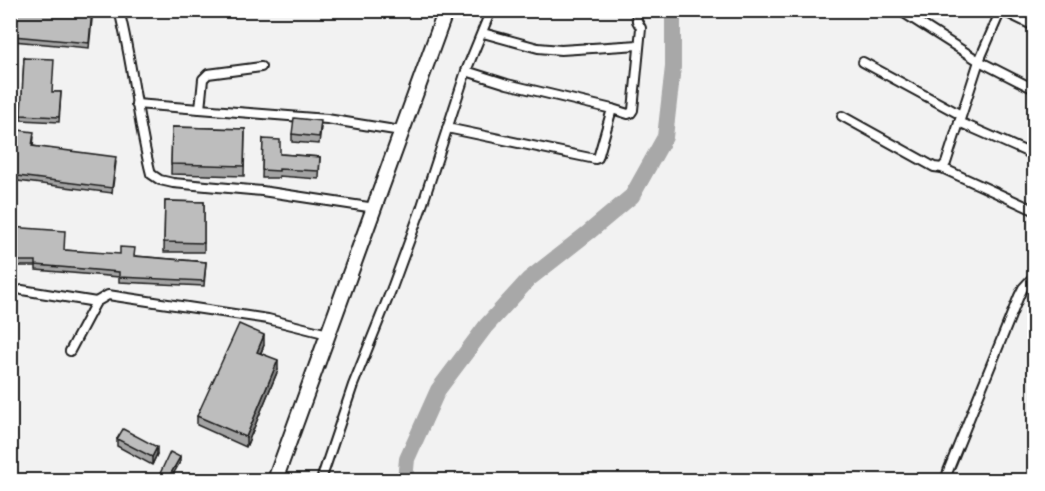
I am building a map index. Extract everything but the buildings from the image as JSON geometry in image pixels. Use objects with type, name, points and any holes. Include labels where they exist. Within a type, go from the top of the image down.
[{"type":"highway","points":[[275,480],[446,10]]},
{"type":"street","points":[[119,10],[151,174],[160,180],[262,191],[375,208]]},
{"type":"street","points":[[321,480],[353,385],[414,229],[466,71],[491,10]]},
{"type":"street","points":[[466,71],[507,84],[612,108],[628,114],[632,112],[641,28],[637,21],[636,10]]},
{"type":"street","points":[[899,10],[979,61],[1035,89]]},
{"type":"street","points":[[942,168],[946,163],[979,61],[1001,10],[1035,26]]},
{"type":"street","points":[[483,33],[538,48],[561,50],[639,45]]},
{"type":"street","points":[[863,62],[960,119],[1035,155]]},
{"type":"street","points":[[200,109],[202,79],[208,74],[261,67]]},
{"type":"street","points":[[136,104],[327,119],[401,131]]},
{"type":"street","points":[[447,128],[597,159],[612,108]]},
{"type":"street","points":[[842,116],[934,167],[942,168],[1035,210]]},
{"type":"street","points":[[946,480],[1019,296],[1023,288],[1035,276]]},
{"type":"street","points":[[22,290],[96,302]]},
{"type":"street","points":[[70,351],[96,302],[108,295],[268,319],[328,334]]},
{"type":"waterway","points":[[405,480],[407,459],[438,390],[486,326],[529,279],[632,196],[665,137],[673,67],[673,10]]}]
